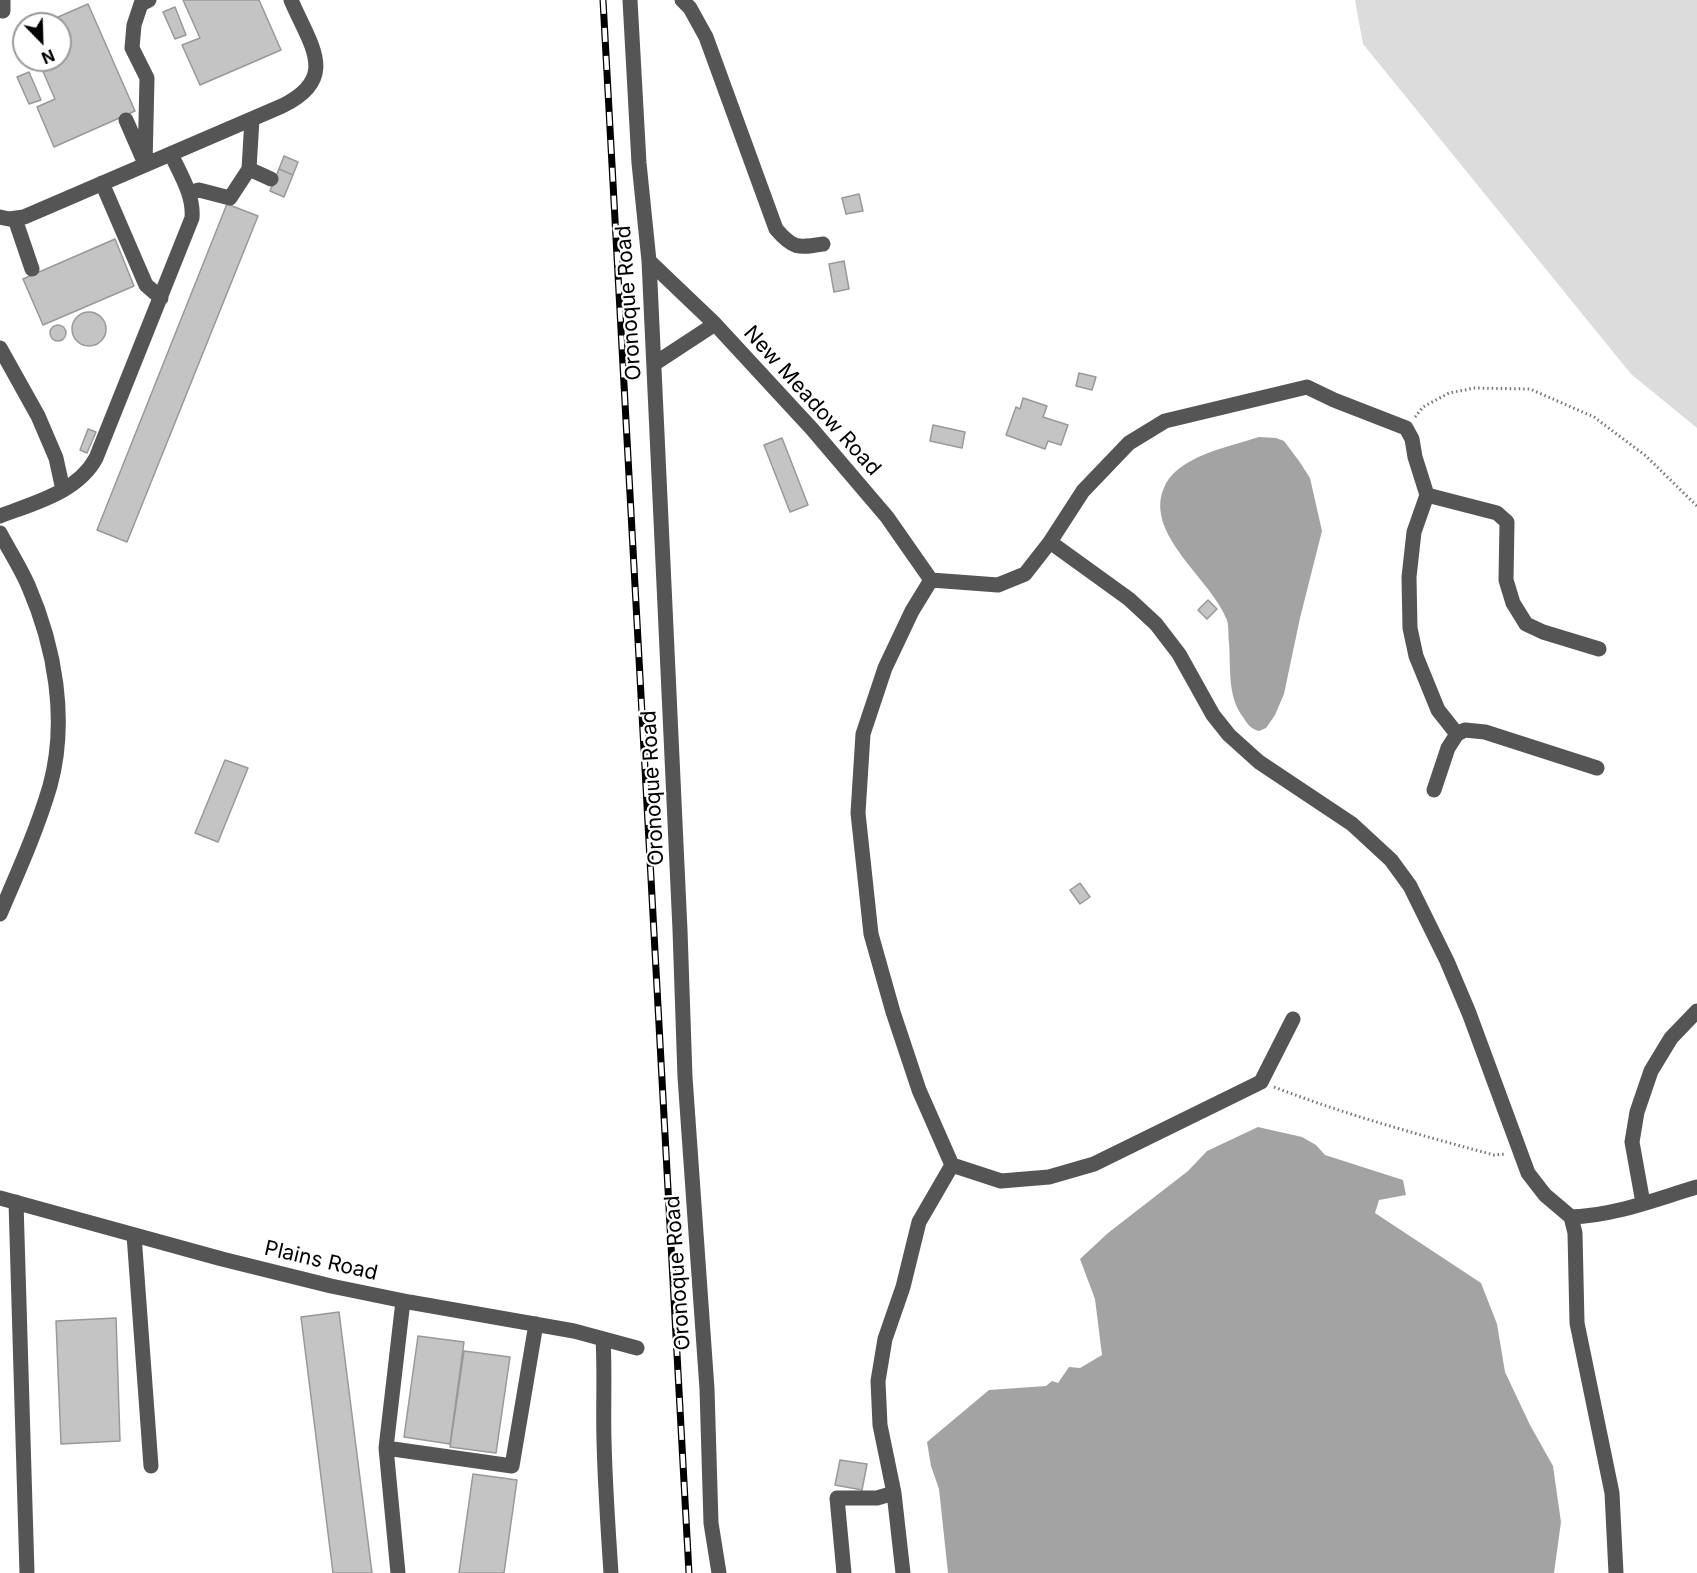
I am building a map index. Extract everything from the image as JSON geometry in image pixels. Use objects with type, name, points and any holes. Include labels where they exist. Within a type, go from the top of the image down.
[{"type":"street","points":[[145,165],[147,78],[132,48],[134,25],[141,4],[149,0]]},
{"type":"street","points":[[32,269],[8,218],[24,217],[252,119],[304,93],[315,77],[314,55],[291,0]]},
{"type":"street","name":"Oronoque Road","points":[[630,0],[639,162],[649,261],[685,1077],[707,1389],[711,1522],[719,1573]]},
{"type":"street","points":[[682,0],[690,8],[705,37],[776,229],[788,243],[800,247],[823,244]]},
{"type":"street","points":[[189,193],[199,190],[230,198],[249,170],[252,119]]},
{"type":"street","points":[[126,120],[145,165]]},
{"type":"street","points":[[0,516],[63,490],[82,478],[96,458],[192,218],[189,193],[171,154]]},
{"type":"street","points":[[249,170],[271,179]]},
{"type":"street","points":[[102,183],[146,285],[160,298]]},
{"type":"street","name":"New Meadow Road","points":[[649,261],[715,324],[812,429],[887,517],[931,580]]},
{"type":"street","points":[[654,364],[715,324]]},
{"type":"street","points":[[0,348],[38,416],[56,458],[63,490]]},
{"type":"street","points":[[1293,1019],[1262,1082],[1094,1164],[1048,1177],[1001,1181],[952,1165],[919,1090],[892,1012],[871,933],[858,813],[863,734],[885,668],[912,611],[931,580],[998,585],[1026,574],[1090,483],[1129,443],[1165,421],[1307,387],[1406,428],[1412,439],[1427,495],[1414,532],[1409,577],[1410,628],[1416,656],[1438,710],[1457,734]]},
{"type":"street","points":[[1427,495],[1497,513],[1507,522],[1506,580],[1513,603],[1526,624],[1543,632],[1599,649]]},
{"type":"street","points":[[0,533],[28,585],[45,632],[58,700],[57,741],[51,783],[0,914]]},
{"type":"street","points":[[1050,542],[1129,599],[1156,624],[1179,654],[1213,715],[1228,735],[1260,762],[1352,824],[1392,860],[1410,886],[1469,1012],[1519,1154],[1528,1173],[1545,1195],[1571,1217],[1576,1243],[1577,1323],[1612,1493],[1616,1573]]},
{"type":"street","points":[[1434,790],[1448,748],[1457,734],[1465,730],[1485,732],[1597,768]]},
{"type":"street","points":[[1642,1203],[1632,1142],[1637,1112],[1651,1071],[1671,1038],[1697,1011]]},
{"type":"street","points":[[903,1573],[894,1493],[880,1425],[878,1381],[885,1339],[903,1287],[920,1222],[952,1165]]},
{"type":"street","points":[[1571,1217],[1593,1217],[1697,1187]]},
{"type":"street","name":"Plains Road","points":[[0,1198],[331,1286],[536,1324],[637,1348]]},
{"type":"street","points":[[16,1202],[27,1573]]},
{"type":"street","points":[[134,1235],[151,1466]]},
{"type":"street","points":[[398,1573],[386,1448],[404,1301]]},
{"type":"street","points":[[386,1448],[512,1466],[536,1324]]},
{"type":"street","points":[[603,1339],[605,1484],[611,1573]]},
{"type":"street","points":[[844,1573],[837,1498],[862,1499],[894,1493]]},
{"type":"path","points":[[1406,428],[1423,407],[1449,393],[1475,388],[1530,389],[1594,417],[1646,456],[1697,506]]},
{"type":"path","points":[[1262,1082],[1306,1100],[1407,1132],[1494,1155],[1519,1154]]},
{"type":"shaded area","points":[[1355,0],[1697,0],[1697,428],[1631,374],[1363,44]]},
{"type":"shaded area","points":[[1259,437],[1284,441],[1299,461],[1310,478],[1322,531],[1284,694],[1275,715],[1266,728],[1259,731],[1248,724],[1234,700],[1227,620],[1208,589],[1172,541],[1164,524],[1160,507],[1163,490],[1169,478],[1179,469],[1219,449]]},
{"type":"shaded area","points":[[1258,1127],[1302,1137],[1316,1145],[1325,1155],[1403,1180],[1406,1195],[1379,1200],[1375,1213],[1481,1283],[1497,1324],[1505,1372],[1530,1425],[1553,1466],[1561,1522],[1554,1573],[948,1573],[939,1489],[931,1466],[927,1442],[989,1390],[1046,1386],[1052,1381],[1058,1383],[1069,1367],[1080,1368],[1102,1355],[1095,1299],[1080,1259],[1108,1233],[1188,1171],[1207,1151]]},
{"type":"building","points":[[183,0],[259,0],[281,50],[200,85],[182,45],[200,38]]},
{"type":"building","points":[[88,4],[135,111],[54,147],[37,107],[55,99],[43,72],[72,72],[72,12],[70,12]]},
{"type":"building","points":[[175,7],[186,35],[175,39],[163,12]]},
{"type":"building","points":[[29,72],[41,100],[29,104],[17,77]]},
{"type":"building","points":[[284,156],[298,162],[293,175],[279,169]]},
{"type":"building","points":[[279,169],[293,175],[284,197],[270,191]]},
{"type":"building","points":[[859,194],[863,211],[846,214],[842,198]]},
{"type":"building","points":[[227,204],[258,216],[127,542],[97,530]]},
{"type":"building","points":[[115,239],[134,286],[43,325],[23,279]]},
{"type":"building","points":[[844,261],[849,289],[834,292],[829,264]]},
{"type":"building","points":[[89,312],[101,317],[106,329],[101,341],[89,346],[77,341],[72,329],[77,317]]},
{"type":"building","points":[[55,325],[61,325],[66,333],[64,339],[55,341],[50,336],[50,330]]},
{"type":"building","points":[[1079,373],[1096,377],[1092,390],[1076,386]]},
{"type":"building","points":[[1023,398],[1047,406],[1043,417],[1068,425],[1061,445],[1048,441],[1045,449],[1006,435],[1016,407],[1020,409]]},
{"type":"building","points":[[933,425],[965,432],[962,448],[930,441]]},
{"type":"building","points":[[88,429],[96,432],[87,453],[80,450]]},
{"type":"building","points":[[782,438],[808,505],[790,512],[764,445]]},
{"type":"building","points":[[1208,600],[1217,609],[1207,619],[1198,610]]},
{"type":"building","points":[[225,760],[248,768],[218,842],[195,833]]},
{"type":"building","points":[[1080,883],[1090,897],[1080,904],[1070,890]]},
{"type":"building","points":[[339,1312],[372,1573],[333,1573],[301,1317]]},
{"type":"building","points":[[116,1318],[120,1441],[61,1444],[56,1321]]},
{"type":"building","points":[[418,1336],[464,1342],[450,1444],[404,1437]]},
{"type":"building","points":[[464,1351],[510,1357],[496,1453],[450,1447]]},
{"type":"building","points":[[840,1460],[867,1464],[862,1490],[835,1485]]},
{"type":"building","points":[[473,1474],[517,1480],[504,1573],[459,1573]]},
{"type":"railway","points":[[603,0],[689,1573]]}]
